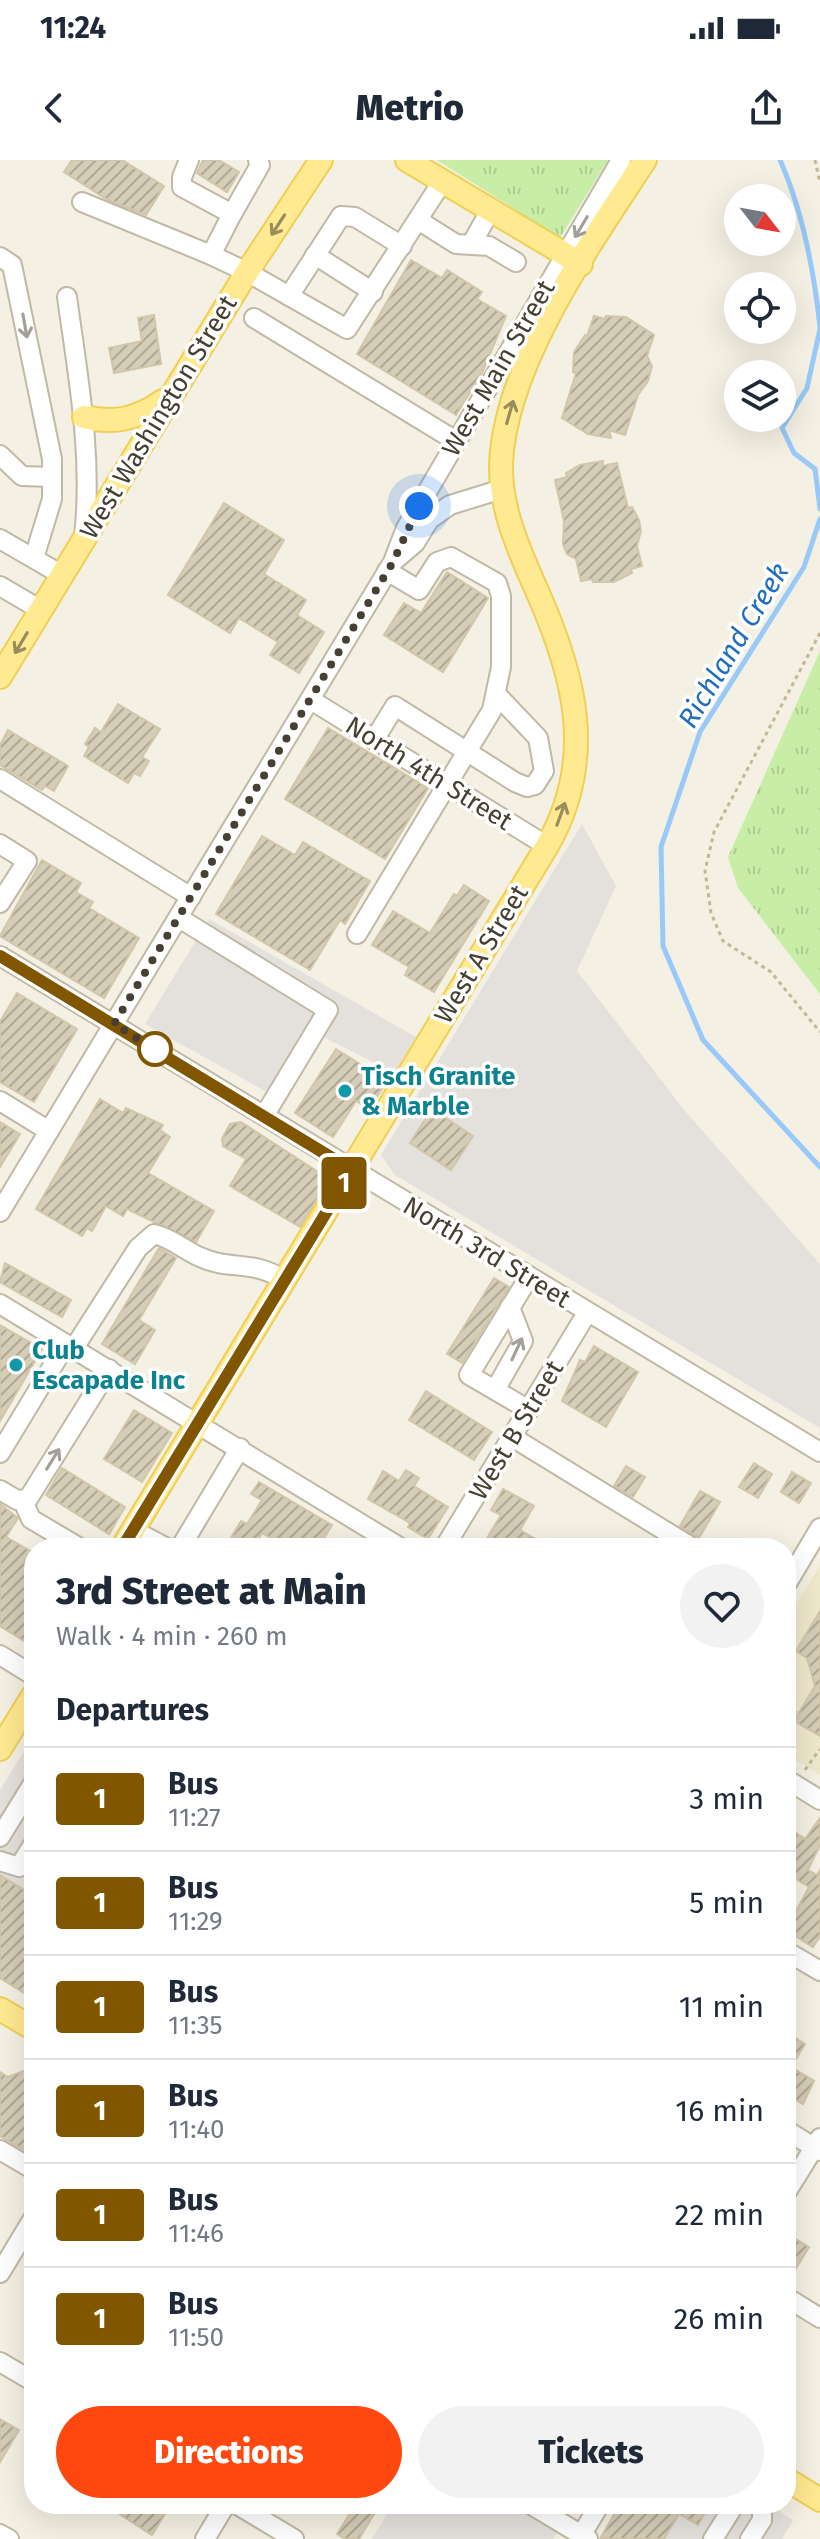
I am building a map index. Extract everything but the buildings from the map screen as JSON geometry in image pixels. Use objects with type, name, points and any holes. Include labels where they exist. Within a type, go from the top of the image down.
[{"type":"main road","name":"West Washington Street","points":[[0,677],[247,272],[321,160]]},
{"type":"main road","points":[[407,160],[573,259]]},
{"type":"main road","name":"West Main Street","points":[[502,489],[505,428],[533,347],[573,259],[645,160]]},
{"type":"main road","points":[[84,417],[103,422],[127,420],[144,414],[171,395]]},
{"type":"main road","name":"West A Street","points":[[129,1538],[547,846],[564,811],[573,768],[574,712],[568,668],[525,564],[502,489]]},
{"type":"main road","points":[[0,1749],[24,1710]]},
{"type":"main road","points":[[0,2009],[24,2023]]},
{"type":"main road","points":[[796,2485],[820,2500]]},
{"type":"street","points":[[189,160],[182,177],[182,187],[232,214]]},
{"type":"street","points":[[211,255],[260,165],[258,160]]},
{"type":"street","name":"West Main Street","points":[[390,566],[406,528],[456,441],[573,259],[621,160]]},
{"type":"street","points":[[82,202],[247,272],[347,329],[442,182]]},
{"type":"street","points":[[472,243],[490,211]]},
{"type":"street","points":[[289,296],[345,214],[402,246]]},
{"type":"street","points":[[418,220],[456,244],[489,246],[516,262]]},
{"type":"street","points":[[315,255],[373,292]]},
{"type":"street","points":[[0,257],[12,265],[52,459],[47,521],[34,558]]},
{"type":"street","points":[[67,297],[84,417],[89,490],[84,539]]},
{"type":"street","points":[[254,318],[456,441]]},
{"type":"street","points":[[0,455],[22,476],[52,477]]},
{"type":"street","name":"West Main Street","points":[[390,566],[415,543],[429,520],[450,505],[502,489]]},
{"type":"street","points":[[0,539],[62,575]]},
{"type":"street","points":[[0,1212],[390,566],[419,590],[437,562],[451,557],[497,583]]},
{"type":"street","points":[[497,583],[525,564]]},
{"type":"street","points":[[357,934],[467,752],[497,695],[502,616],[497,583]]},
{"type":"street","points":[[0,586],[41,610]]},
{"type":"street","points":[[374,740],[395,706],[527,787],[542,778],[544,760],[538,738],[497,695]]},
{"type":"street","name":"North 4th Street","points":[[311,700],[547,846]]},
{"type":"street","points":[[544,760],[573,768]]},
{"type":"street","points":[[0,779],[191,897]]},
{"type":"street","points":[[0,844],[27,861],[0,903]]},
{"type":"street","points":[[179,918],[328,1010],[264,1116]]},
{"type":"street","name":"North 3rd Street","points":[[0,956],[820,1452]]},
{"type":"street","points":[[0,1101],[49,1131]]},
{"type":"street","points":[[0,1453],[138,1248],[154,1234],[200,1257],[220,1263],[251,1265],[284,1280]]},
{"type":"street","points":[[529,1277],[469,1375],[529,1410]]},
{"type":"street","points":[[0,1304],[385,1538]]},
{"type":"street","points":[[495,1390],[523,1341],[510,1307]]},
{"type":"street","name":"West B Street","points":[[450,1538],[587,1313]]},
{"type":"street","points":[[23,1501],[28,1499],[109,1369]]},
{"type":"street","points":[[512,1437],[677,1538]]},
{"type":"street","points":[[186,1538],[240,1448]]},
{"type":"street","points":[[0,1490],[23,1501],[31,1519],[63,1538]]},
{"type":"street","points":[[796,1568],[820,1528]]},
{"type":"street","points":[[0,1655],[24,1670]]},
{"type":"street","points":[[796,1785],[820,1800]]},
{"type":"street","points":[[0,1837],[24,1798]]},
{"type":"street","points":[[0,1861],[19,1867],[24,1859]]},
{"type":"street","points":[[796,1957],[820,1971]]},
{"type":"street","points":[[796,2135],[818,2146],[796,2178]]},
{"type":"street","points":[[0,2150],[24,2164]]},
{"type":"street","points":[[0,2273],[24,2233]]},
{"type":"street","points":[[796,2303],[820,2318]]},
{"type":"street","points":[[0,2362],[24,2376]]},
{"type":"street","points":[[205,2539],[220,2514]]},
{"type":"street","points":[[253,2514],[294,2539]]},
{"type":"street","points":[[546,2514],[583,2538],[595,2514]]},
{"type":"street","points":[[713,2539],[729,2514]]},
{"type":"street","points":[[750,2539],[762,2520],[762,2514]]},
{"type":"street","points":[[0,2534],[9,2539]]},
{"type":"path","points":[[815,160],[820,183]]},
{"type":"path","points":[[820,633],[714,832],[705,871],[711,913],[723,941],[771,972],[820,1032]]},
{"type":"path","points":[[805,1770],[820,1749]]},
{"type":"shaded area","points":[[582,824],[616,886],[577,971],[685,1111],[820,1264],[820,1428],[395,1175],[381,1155]]},
{"type":"shaded area","points":[[209,919],[416,1037],[395,1073],[321,1036],[283,1101],[145,1024]]},
{"type":"shaded area","points":[[820,1565],[820,1775],[796,1760],[796,1605]]},
{"type":"shaded area","points":[[24,1751],[24,1890],[0,1875],[0,1790]]},
{"type":"shaded area","points":[[387,2514],[535,2514],[560,2529],[553,2539],[372,2539]]},
{"type":"shaded area","points":[[679,2514],[698,2525],[704,2514],[784,2514],[793,2520],[782,2539],[664,2539]]},
{"type":"green space","points":[[437,160],[608,160],[560,238]]},
{"type":"green space","points":[[820,651],[820,994],[738,888],[728,857]]},
{"type":"waterway","name":"Richland Creek","points":[[780,160],[806,242],[820,327]]},
{"type":"waterway","name":"Richland Creek","points":[[820,329],[807,388],[782,428],[794,453],[815,469],[820,509]]},
{"type":"waterway","name":"Richland Creek","points":[[820,519],[804,567],[700,732],[661,847],[663,946],[703,1040],[820,1167]]},
{"type":"bus line","name":"1","points":[[0,956],[352,1170],[128,1538]]},
{"type":"place","name":"Tisch Granite & Marble","points":[[345,1091]]},
{"type":"place","name":"Club Escapade Inc","points":[[16,1365]]},
{"type":"route","points":[[155,1049],[164,1055],[114,1024],[393,562],[406,528],[419,506]]}]
